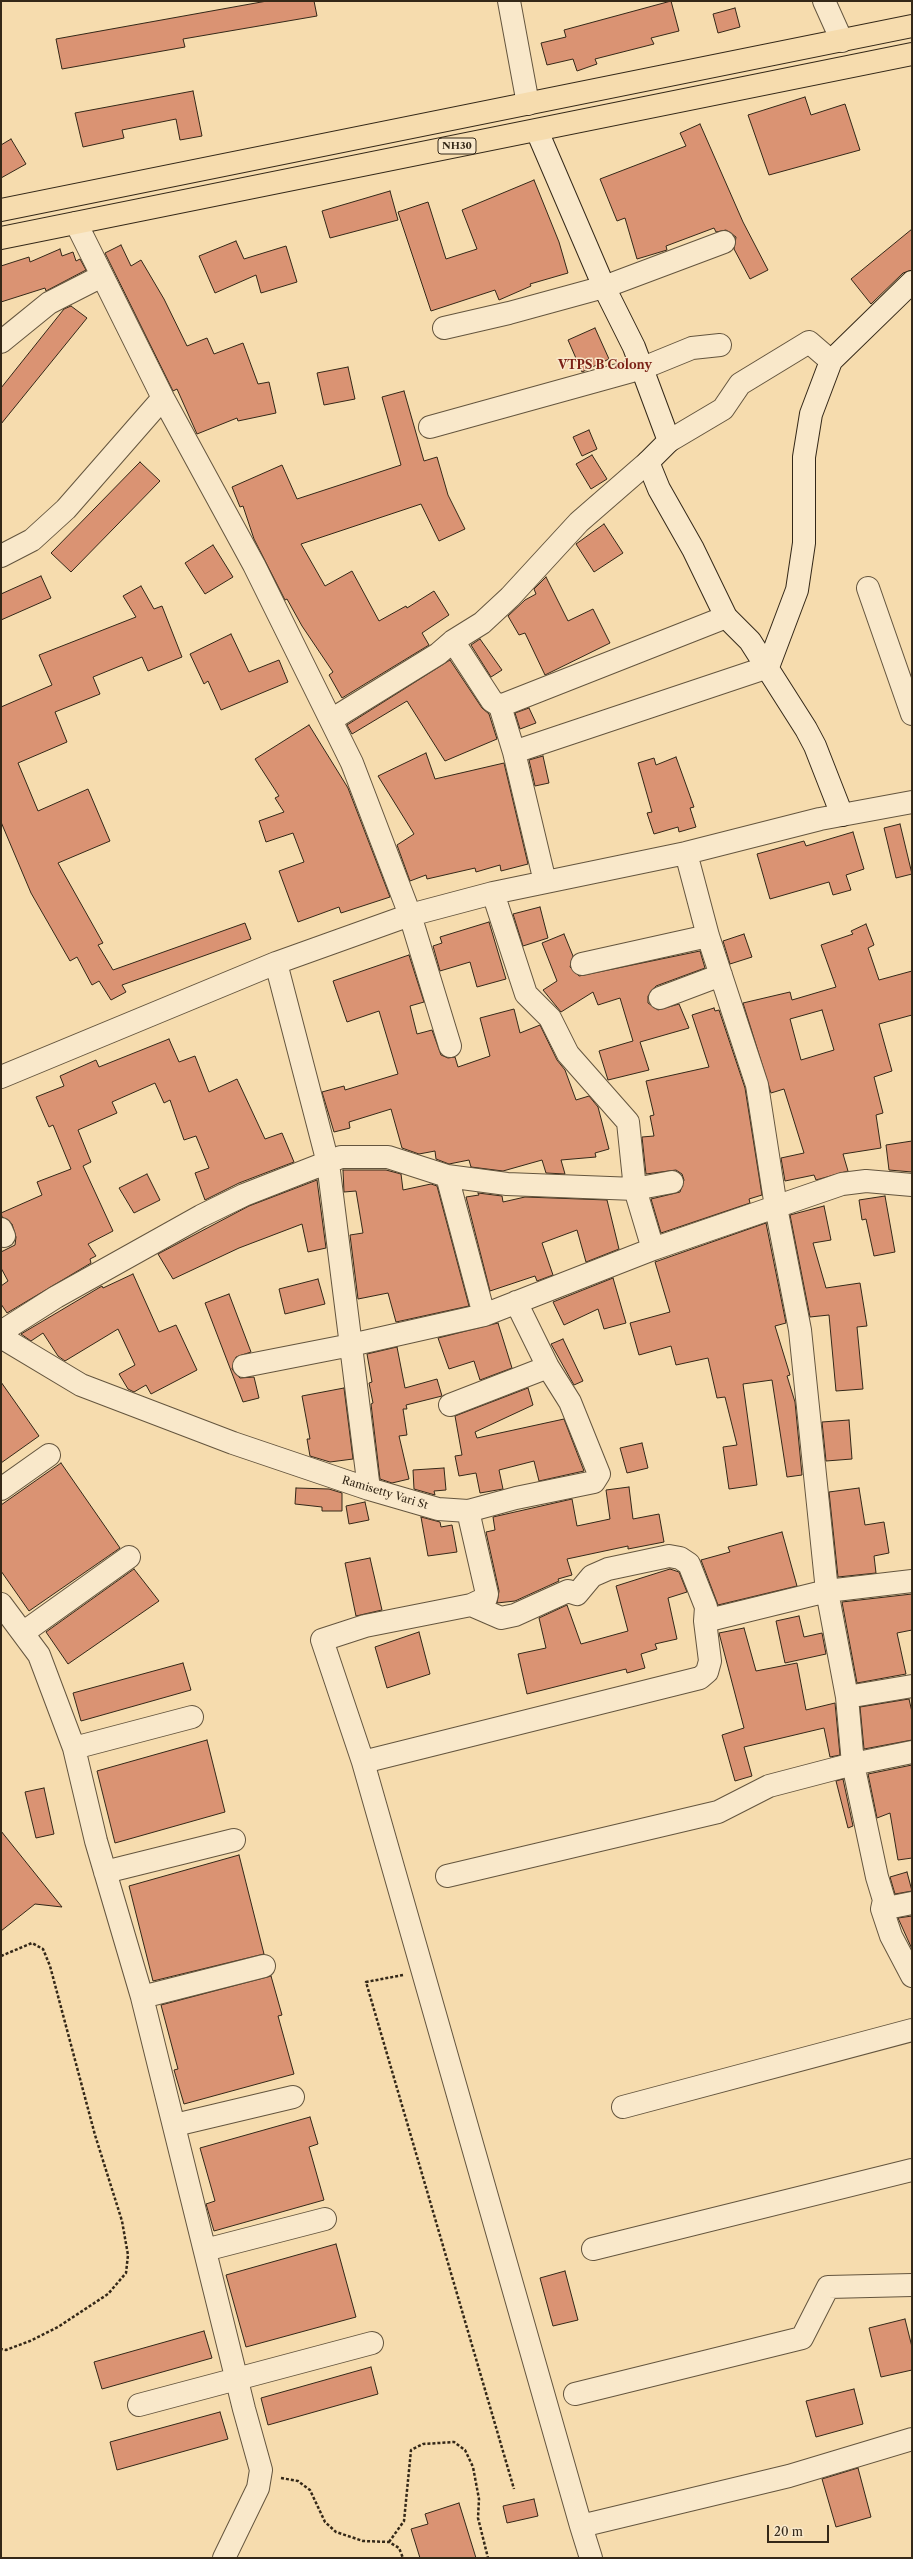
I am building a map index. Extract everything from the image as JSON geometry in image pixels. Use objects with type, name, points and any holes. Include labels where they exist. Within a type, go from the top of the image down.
[{"type":"highway","name":"NH30","points":[[1,210],[912,26]]},
{"type":"highway","name":"NH30","points":[[1,238],[911,58]]},
{"type":"street","points":[[509,1],[528,104]]},
{"type":"street","points":[[824,1],[842,41]]},
{"type":"street","points":[[537,131],[604,287],[643,368],[668,440]]},
{"type":"street","points":[[76,223],[164,398],[254,565],[352,763],[410,915],[450,1046]]},
{"type":"street","points":[[444,328],[509,313],[604,287],[724,242]]},
{"type":"street","points":[[1,342],[48,303],[102,276]]},
{"type":"street","points":[[768,668],[797,590],[804,544],[804,457],[811,414],[831,360],[912,282]]},
{"type":"street","points":[[331,720],[438,654],[453,641],[482,623],[510,597],[579,522],[648,462],[668,440],[723,409],[740,384],[809,342],[831,360]]},
{"type":"street","points":[[430,427],[643,368],[692,348],[720,345]]},
{"type":"street","points":[[1,556],[32,540],[66,509],[164,398]]},
{"type":"street","points":[[648,462],[659,489],[693,549],[726,616],[750,641],[816,746],[842,815]]},
{"type":"street","points":[[868,588],[912,714]]},
{"type":"street","points":[[500,706],[726,616]]},
{"type":"street","points":[[453,641],[492,701],[500,706],[514,752],[545,882]]},
{"type":"street","points":[[514,752],[768,668]]},
{"type":"street","points":[[1,1077],[276,963],[410,915],[493,893],[686,853],[842,815],[912,802]]},
{"type":"street","points":[[686,853],[708,936],[757,1086],[776,1207],[800,1330],[827,1591],[847,1698],[853,1764],[877,1877],[884,1900],[882,1909],[891,1936],[912,1976]]},
{"type":"street","points":[[493,893],[526,994],[550,1018],[568,1054],[628,1122],[635,1189],[653,1249]]},
{"type":"street","points":[[582,964],[708,936]]},
{"type":"street","points":[[276,963],[328,1163],[369,1489]]},
{"type":"street","points":[[660,998],[721,975]]},
{"type":"street","points":[[1,1332],[56,1297],[201,1216],[244,1195],[341,1157],[388,1157],[447,1176],[530,1186],[635,1189],[672,1182]]},
{"type":"street","points":[[447,1176],[484,1315]]},
{"type":"street","points":[[244,1366],[351,1345],[484,1315],[653,1249],[842,1184],[866,1181],[912,1185]]},
{"type":"street","name":"Ramisetty Vari St","points":[[1,1337],[81,1385],[234,1443],[369,1489],[438,1509],[468,1511],[516,1498],[594,1482],[597,1478],[598,1468],[570,1402],[548,1367],[516,1302]]},
{"type":"street","points":[[450,1405],[548,1367]]},
{"type":"street","points":[[1,1489],[49,1455]]},
{"type":"street","points":[[468,1511],[487,1594],[486,1598],[471,1605],[365,1626],[322,1640],[363,1762],[590,2558]]},
{"type":"street","points":[[363,1762],[700,1678],[708,1672],[710,1661],[705,1621],[706,1607],[689,1564],[680,1558],[669,1556],[608,1569],[592,1576],[577,1594],[568,1591],[515,1615],[501,1618],[471,1605]]},
{"type":"street","points":[[24,1632],[129,1557]]},
{"type":"street","points":[[705,1621],[827,1591],[912,1581]]},
{"type":"street","points":[[1,1604],[24,1632],[39,1655],[74,1748],[105,1872],[142,1997],[175,2125],[236,2379],[261,2470],[258,2488],[224,2558]]},
{"type":"street","points":[[847,1698],[912,1686]]},
{"type":"street","points":[[74,1748],[192,1717]]},
{"type":"street","points":[[447,1876],[718,1812],[769,1786],[853,1764],[912,1752]]},
{"type":"street","points":[[105,1872],[234,1840]]},
{"type":"street","points":[[882,1909],[912,1903]]},
{"type":"street","points":[[142,1997],[264,1966]]},
{"type":"street","points":[[623,2107],[912,2030]]},
{"type":"street","points":[[175,2125],[293,2097]]},
{"type":"street","points":[[593,2249],[912,2170]]},
{"type":"street","points":[[205,2250],[325,2219]]},
{"type":"street","points":[[575,2394],[802,2338],[828,2287],[912,2285]]},
{"type":"street","points":[[139,2405],[372,2343]]},
{"type":"street","points":[[581,2526],[789,2476],[912,2439]]},
{"type":"path","points":[[1,1956],[32,1943],[43,1949],[50,1966],[95,2135],[122,2221],[128,2255],[126,2272],[108,2294],[51,2330],[12,2348],[1,2350]]},
{"type":"path","points":[[424,1972],[366,1982],[514,2489]]},
{"type":"path","points":[[389,2542],[404,2521],[411,2450],[423,2444],[454,2442],[465,2450],[473,2467],[478,2499],[478,2518],[488,2558]]},
{"type":"path","points":[[261,2470],[272,2478],[298,2481],[310,2490],[325,2522],[336,2532],[363,2541],[389,2542],[399,2548],[403,2558]]},
{"type":"building","points":[[267,1],[314,1],[317,16],[183,39],[185,47],[62,69],[56,39]]},
{"type":"building","points":[[671,1],[679,31],[651,38],[654,44],[595,59],[597,64],[577,71],[573,59],[547,65],[541,43],[566,37],[564,30]]},
{"type":"building","points":[[735,8],[740,27],[718,33],[713,14]]},
{"type":"building","points":[[193,91],[202,136],[180,140],[176,119],[122,130],[124,138],[83,147],[75,113]]},
{"type":"building","points":[[805,97],[811,115],[845,104],[860,150],[769,175],[748,115]]},
{"type":"building","points":[[700,124],[743,222],[768,270],[750,279],[734,249],[736,237],[726,230],[716,232],[714,228],[666,246],[667,250],[637,259],[625,218],[617,221],[600,179],[686,146],[680,133]]},
{"type":"building","points":[[11,139],[26,164],[1,178],[1,145]]},
{"type":"building","points":[[534,180],[559,242],[568,273],[530,284],[531,286],[499,300],[495,290],[431,311],[398,212],[428,202],[446,259],[477,249],[462,210]]},
{"type":"building","points":[[390,191],[398,220],[330,238],[322,211]]},
{"type":"building","points":[[912,229],[912,270],[903,273],[871,304],[851,279]]},
{"type":"building","points":[[236,241],[244,259],[286,246],[297,282],[261,293],[256,275],[215,293],[199,256]]},
{"type":"building","points":[[121,245],[131,266],[141,260],[164,299],[187,346],[207,338],[214,354],[243,343],[258,384],[269,382],[276,413],[238,421],[237,418],[197,434],[177,389],[173,391],[105,253]]},
{"type":"building","points":[[60,249],[62,256],[73,252],[76,261],[80,259],[86,270],[46,291],[45,288],[1,302],[1,266],[29,257],[30,262]]},
{"type":"building","points":[[71,306],[87,318],[1,424],[1,388],[64,309]]},
{"type":"building","points":[[595,328],[609,359],[582,372],[568,340]]},
{"type":"building","points":[[348,367],[355,399],[324,405],[317,373]]},
{"type":"building","points":[[404,391],[424,461],[437,457],[448,495],[465,529],[439,541],[421,504],[301,544],[325,586],[352,571],[379,621],[406,606],[407,608],[434,591],[449,615],[422,633],[429,645],[342,698],[329,675],[333,672],[302,626],[287,599],[285,600],[254,539],[243,506],[240,507],[232,487],[282,465],[297,499],[401,465],[382,397]]},
{"type":"building","points":[[589,430],[597,449],[582,456],[573,437]]},
{"type":"building","points":[[592,455],[607,479],[591,489],[576,464]]},
{"type":"building","points":[[140,462],[160,481],[71,572],[51,553]]},
{"type":"building","points":[[604,524],[623,553],[594,572],[576,544]]},
{"type":"building","points":[[213,545],[233,577],[205,594],[185,563]]},
{"type":"building","points":[[41,576],[51,598],[1,620],[1,594]]},
{"type":"building","points":[[546,577],[568,621],[593,609],[610,643],[545,675],[525,633],[519,635],[508,616],[525,600],[536,594],[534,589]]},
{"type":"building","points":[[141,586],[154,609],[162,606],[182,657],[148,671],[142,657],[93,677],[100,694],[55,712],[67,742],[18,763],[38,811],[88,789],[110,841],[58,863],[103,943],[98,945],[113,970],[245,923],[251,939],[122,985],[126,992],[111,1000],[99,981],[92,985],[77,957],[70,961],[31,893],[1,822],[1,707],[52,685],[39,655],[136,617],[123,596]]},
{"type":"building","points":[[231,634],[249,672],[279,660],[288,682],[221,710],[208,681],[204,684],[190,654]]},
{"type":"building","points":[[480,639],[502,670],[491,677],[471,645]]},
{"type":"building","points":[[450,660],[482,708],[489,714],[497,739],[445,761],[407,701],[352,734],[347,725]]},
{"type":"building","points":[[529,708],[536,723],[520,729],[515,713]]},
{"type":"building","points":[[309,725],[348,788],[390,897],[341,913],[339,907],[298,922],[279,871],[304,862],[293,833],[266,842],[259,821],[284,812],[275,798],[279,796],[255,759]]},
{"type":"building","points":[[426,753],[435,779],[504,763],[528,864],[501,871],[500,865],[476,872],[475,868],[427,879],[426,875],[410,881],[397,845],[414,834],[378,776]]},
{"type":"building","points":[[543,756],[549,783],[535,786],[529,760]]},
{"type":"building","points":[[676,757],[694,807],[690,808],[696,827],[679,832],[678,827],[654,834],[647,813],[652,812],[638,763],[654,758],[656,765]]},
{"type":"building","points":[[900,824],[912,874],[896,878],[884,828]]},
{"type":"building","points":[[853,832],[864,869],[846,875],[851,890],[833,895],[829,882],[770,899],[757,854],[804,841],[806,846]]},
{"type":"building","points":[[540,907],[548,938],[523,946],[513,914]]},
{"type":"building","points":[[489,922],[506,979],[477,987],[470,962],[440,971],[433,946],[442,943],[440,937]]},
{"type":"building","points":[[866,924],[874,945],[868,948],[879,980],[912,971],[912,1015],[879,1024],[892,1071],[874,1077],[883,1113],[876,1115],[881,1148],[843,1154],[848,1171],[816,1180],[814,1175],[785,1181],[781,1158],[804,1153],[784,1089],[771,1093],[743,1003],[790,992],[792,1000],[836,987],[821,945],[853,934],[851,931]],"holes":[[[822,1010],[834,1050],[801,1060],[790,1019]]]},
{"type":"building","points":[[564,934],[573,956],[570,967],[579,976],[700,951],[705,968],[656,986],[648,996],[648,1003],[658,1010],[679,1004],[689,1028],[640,1042],[649,1070],[608,1080],[599,1051],[633,1041],[620,998],[598,1005],[593,992],[561,1012],[543,990],[557,981],[542,943]]},
{"type":"building","points":[[744,934],[752,957],[730,964],[723,941]]},
{"type":"building","points":[[409,955],[424,1002],[410,1006],[417,1034],[432,1030],[441,1055],[448,1058],[455,1057],[458,1067],[490,1056],[480,1018],[514,1009],[520,1033],[540,1025],[557,1060],[565,1070],[576,1100],[589,1096],[598,1107],[609,1149],[595,1153],[596,1157],[561,1160],[565,1174],[546,1173],[542,1160],[503,1171],[471,1167],[469,1160],[449,1164],[436,1159],[435,1151],[419,1154],[402,1148],[391,1109],[349,1122],[350,1128],[334,1132],[322,1092],[344,1086],[345,1090],[398,1074],[379,1011],[347,1022],[333,981]]},
{"type":"building","points":[[714,1008],[715,1011],[719,1010],[745,1088],[762,1195],[749,1199],[750,1203],[661,1233],[651,1199],[680,1192],[684,1180],[682,1174],[676,1170],[646,1174],[642,1137],[654,1136],[650,1116],[654,1115],[646,1081],[709,1067],[692,1015]]},
{"type":"building","points":[[169,1039],[179,1062],[195,1056],[209,1092],[237,1079],[265,1139],[282,1133],[294,1162],[239,1183],[205,1200],[195,1173],[209,1168],[196,1136],[184,1140],[170,1100],[164,1103],[155,1083],[112,1102],[117,1113],[78,1130],[91,1162],[83,1166],[113,1231],[88,1244],[96,1256],[90,1259],[91,1263],[7,1313],[1,1304],[1,1286],[8,1281],[1,1268],[1,1252],[15,1245],[16,1237],[12,1224],[2,1217],[1,1213],[42,1195],[37,1182],[71,1169],[53,1125],[49,1127],[36,1097],[64,1086],[60,1076],[96,1060],[99,1067]]},
{"type":"building","points":[[912,1141],[912,1172],[889,1170],[886,1145]]},
{"type":"building","points":[[343,1170],[386,1170],[401,1174],[403,1190],[431,1184],[437,1186],[469,1306],[396,1322],[388,1293],[358,1299],[350,1235],[363,1233],[356,1191],[344,1192]]},
{"type":"building","points":[[147,1174],[160,1200],[134,1213],[119,1188]]},
{"type":"building","points":[[317,1180],[326,1248],[308,1252],[302,1224],[239,1248],[173,1279],[158,1254],[249,1206]]},
{"type":"building","points":[[478,1193],[502,1196],[503,1202],[525,1197],[607,1200],[619,1249],[586,1262],[577,1230],[542,1243],[553,1275],[537,1281],[535,1276],[490,1291],[466,1197],[479,1195]]},
{"type":"building","points":[[885,1196],[895,1252],[874,1256],[866,1219],[862,1220],[859,1200]]},
{"type":"building","points":[[824,1206],[831,1240],[813,1243],[826,1288],[860,1283],[867,1326],[857,1327],[863,1389],[836,1391],[829,1315],[810,1317],[790,1215]]},
{"type":"building","points":[[766,1223],[786,1323],[775,1326],[790,1375],[787,1376],[795,1402],[802,1475],[787,1477],[772,1380],[743,1384],[757,1485],[729,1489],[723,1447],[737,1445],[725,1397],[717,1398],[708,1358],[676,1365],[671,1346],[639,1355],[630,1323],[670,1312],[655,1262]]},
{"type":"building","points":[[133,1274],[159,1332],[176,1325],[197,1370],[151,1394],[146,1385],[134,1392],[128,1389],[119,1374],[135,1365],[118,1329],[65,1361],[58,1356],[43,1333],[31,1341],[21,1334],[102,1286],[103,1288]]},
{"type":"building","points":[[613,1278],[626,1323],[604,1329],[598,1309],[564,1325],[553,1302]]},
{"type":"building","points":[[318,1279],[325,1304],[285,1314],[279,1289]]},
{"type":"building","points":[[229,1294],[251,1352],[236,1357],[232,1369],[240,1378],[254,1377],[259,1398],[243,1402],[205,1303]]},
{"type":"building","points":[[498,1323],[512,1368],[480,1380],[474,1361],[449,1369],[438,1338]]},
{"type":"building","points":[[563,1339],[583,1381],[574,1385],[551,1344]]},
{"type":"building","points":[[397,1347],[405,1388],[437,1379],[442,1396],[406,1405],[407,1409],[403,1409],[407,1435],[399,1436],[409,1479],[392,1483],[380,1479],[371,1404],[373,1403],[369,1383],[372,1382],[367,1354]]},
{"type":"building","points":[[1,1382],[39,1436],[1,1463]]},
{"type":"building","points":[[344,1388],[353,1459],[330,1462],[310,1456],[307,1439],[310,1439],[302,1396]]},
{"type":"building","points":[[528,1388],[533,1405],[475,1432],[477,1438],[564,1419],[584,1471],[539,1481],[534,1461],[499,1470],[503,1489],[480,1493],[476,1473],[459,1476],[455,1456],[462,1455],[455,1416]]},
{"type":"building","points":[[849,1420],[852,1459],[826,1461],[822,1422]]},
{"type":"building","points":[[642,1443],[648,1468],[627,1473],[620,1448]]},
{"type":"building","points":[[61,1463],[120,1548],[29,1611],[1,1571],[1,1505]]},
{"type":"building","points":[[444,1468],[446,1490],[434,1491],[435,1495],[414,1489],[413,1470]]},
{"type":"building","points":[[629,1487],[633,1519],[659,1514],[664,1542],[628,1549],[628,1546],[567,1559],[572,1575],[558,1579],[559,1581],[515,1601],[497,1603],[499,1591],[486,1532],[495,1530],[493,1517],[572,1499],[577,1526],[610,1519],[606,1490]]},
{"type":"building","points":[[296,1488],[329,1489],[342,1493],[342,1511],[322,1511],[322,1507],[295,1504]]},
{"type":"building","points":[[859,1488],[865,1525],[884,1522],[889,1553],[874,1556],[876,1573],[838,1577],[829,1492]]},
{"type":"building","points":[[365,1502],[369,1520],[349,1524],[346,1506]]},
{"type":"building","points":[[421,1517],[440,1522],[441,1527],[452,1525],[457,1552],[428,1556]]},
{"type":"building","points":[[782,1532],[797,1586],[718,1605],[701,1560],[730,1552],[728,1547]]},
{"type":"building","points":[[370,1558],[382,1610],[356,1616],[345,1563]]},
{"type":"building","points":[[134,1569],[159,1601],[68,1664],[46,1632]]},
{"type":"building","points":[[670,1569],[679,1572],[687,1592],[668,1598],[677,1639],[655,1644],[657,1649],[641,1654],[645,1668],[627,1673],[626,1669],[527,1694],[518,1654],[546,1648],[539,1618],[567,1605],[581,1644],[628,1631],[616,1586]]},
{"type":"building","points":[[912,1594],[912,1630],[897,1633],[906,1674],[857,1683],[842,1602]]},
{"type":"building","points":[[799,1616],[804,1637],[822,1633],[826,1654],[785,1663],[776,1621]]},
{"type":"building","points":[[744,1628],[756,1671],[797,1663],[806,1710],[835,1703],[840,1755],[830,1757],[824,1728],[744,1747],[752,1776],[735,1781],[722,1735],[744,1728],[719,1633]]},
{"type":"building","points":[[419,1632],[430,1674],[387,1688],[375,1647]]},
{"type":"building","points":[[183,1663],[191,1690],[81,1721],[73,1693]]},
{"type":"building","points":[[909,1699],[912,1712],[912,1740],[864,1749],[860,1707]]},
{"type":"building","points":[[207,1740],[225,1812],[115,1843],[97,1771]]},
{"type":"building","points":[[912,1765],[912,1858],[898,1860],[890,1813],[877,1818],[868,1774]]},
{"type":"building","points":[[843,1779],[853,1826],[848,1828],[836,1781]]},
{"type":"building","points":[[44,1788],[54,1834],[36,1838],[25,1792]]},
{"type":"building","points":[[1,1831],[62,1907],[35,1904],[1,1931]]},
{"type":"building","points":[[239,1855],[264,1954],[153,1981],[129,1886]]},
{"type":"building","points":[[907,1872],[912,1891],[895,1894],[890,1877]]},
{"type":"building","points":[[912,1916],[912,1949],[898,1918]]},
{"type":"building","points":[[271,1976],[282,2015],[278,2016],[294,2074],[184,2104],[174,2070],[178,2069],[161,2005]]},
{"type":"building","points":[[310,2117],[318,2144],[309,2147],[324,2200],[214,2231],[206,2204],[215,2201],[200,2148]]},
{"type":"building","points":[[336,2244],[356,2317],[246,2347],[226,2275]]},
{"type":"building","points":[[565,2271],[578,2320],[553,2326],[540,2278]]},
{"type":"building","points":[[905,2319],[912,2347],[912,2370],[881,2377],[869,2328]]},
{"type":"building","points":[[204,2331],[212,2358],[102,2389],[94,2362]]},
{"type":"building","points":[[371,2367],[378,2394],[268,2425],[261,2398]]},
{"type":"building","points":[[854,2389],[863,2424],[816,2437],[806,2401]]},
{"type":"building","points":[[220,2412],[228,2439],[117,2470],[110,2442]]},
{"type":"building","points":[[858,2468],[871,2517],[836,2527],[822,2479]]},
{"type":"building","points":[[534,2499],[538,2516],[507,2523],[503,2506]]},
{"type":"building","points":[[459,2503],[476,2558],[420,2558],[411,2529],[428,2524],[425,2514]]},
{"type":"district","name":"VTPS B Colony","points":[[605,366]]}]
